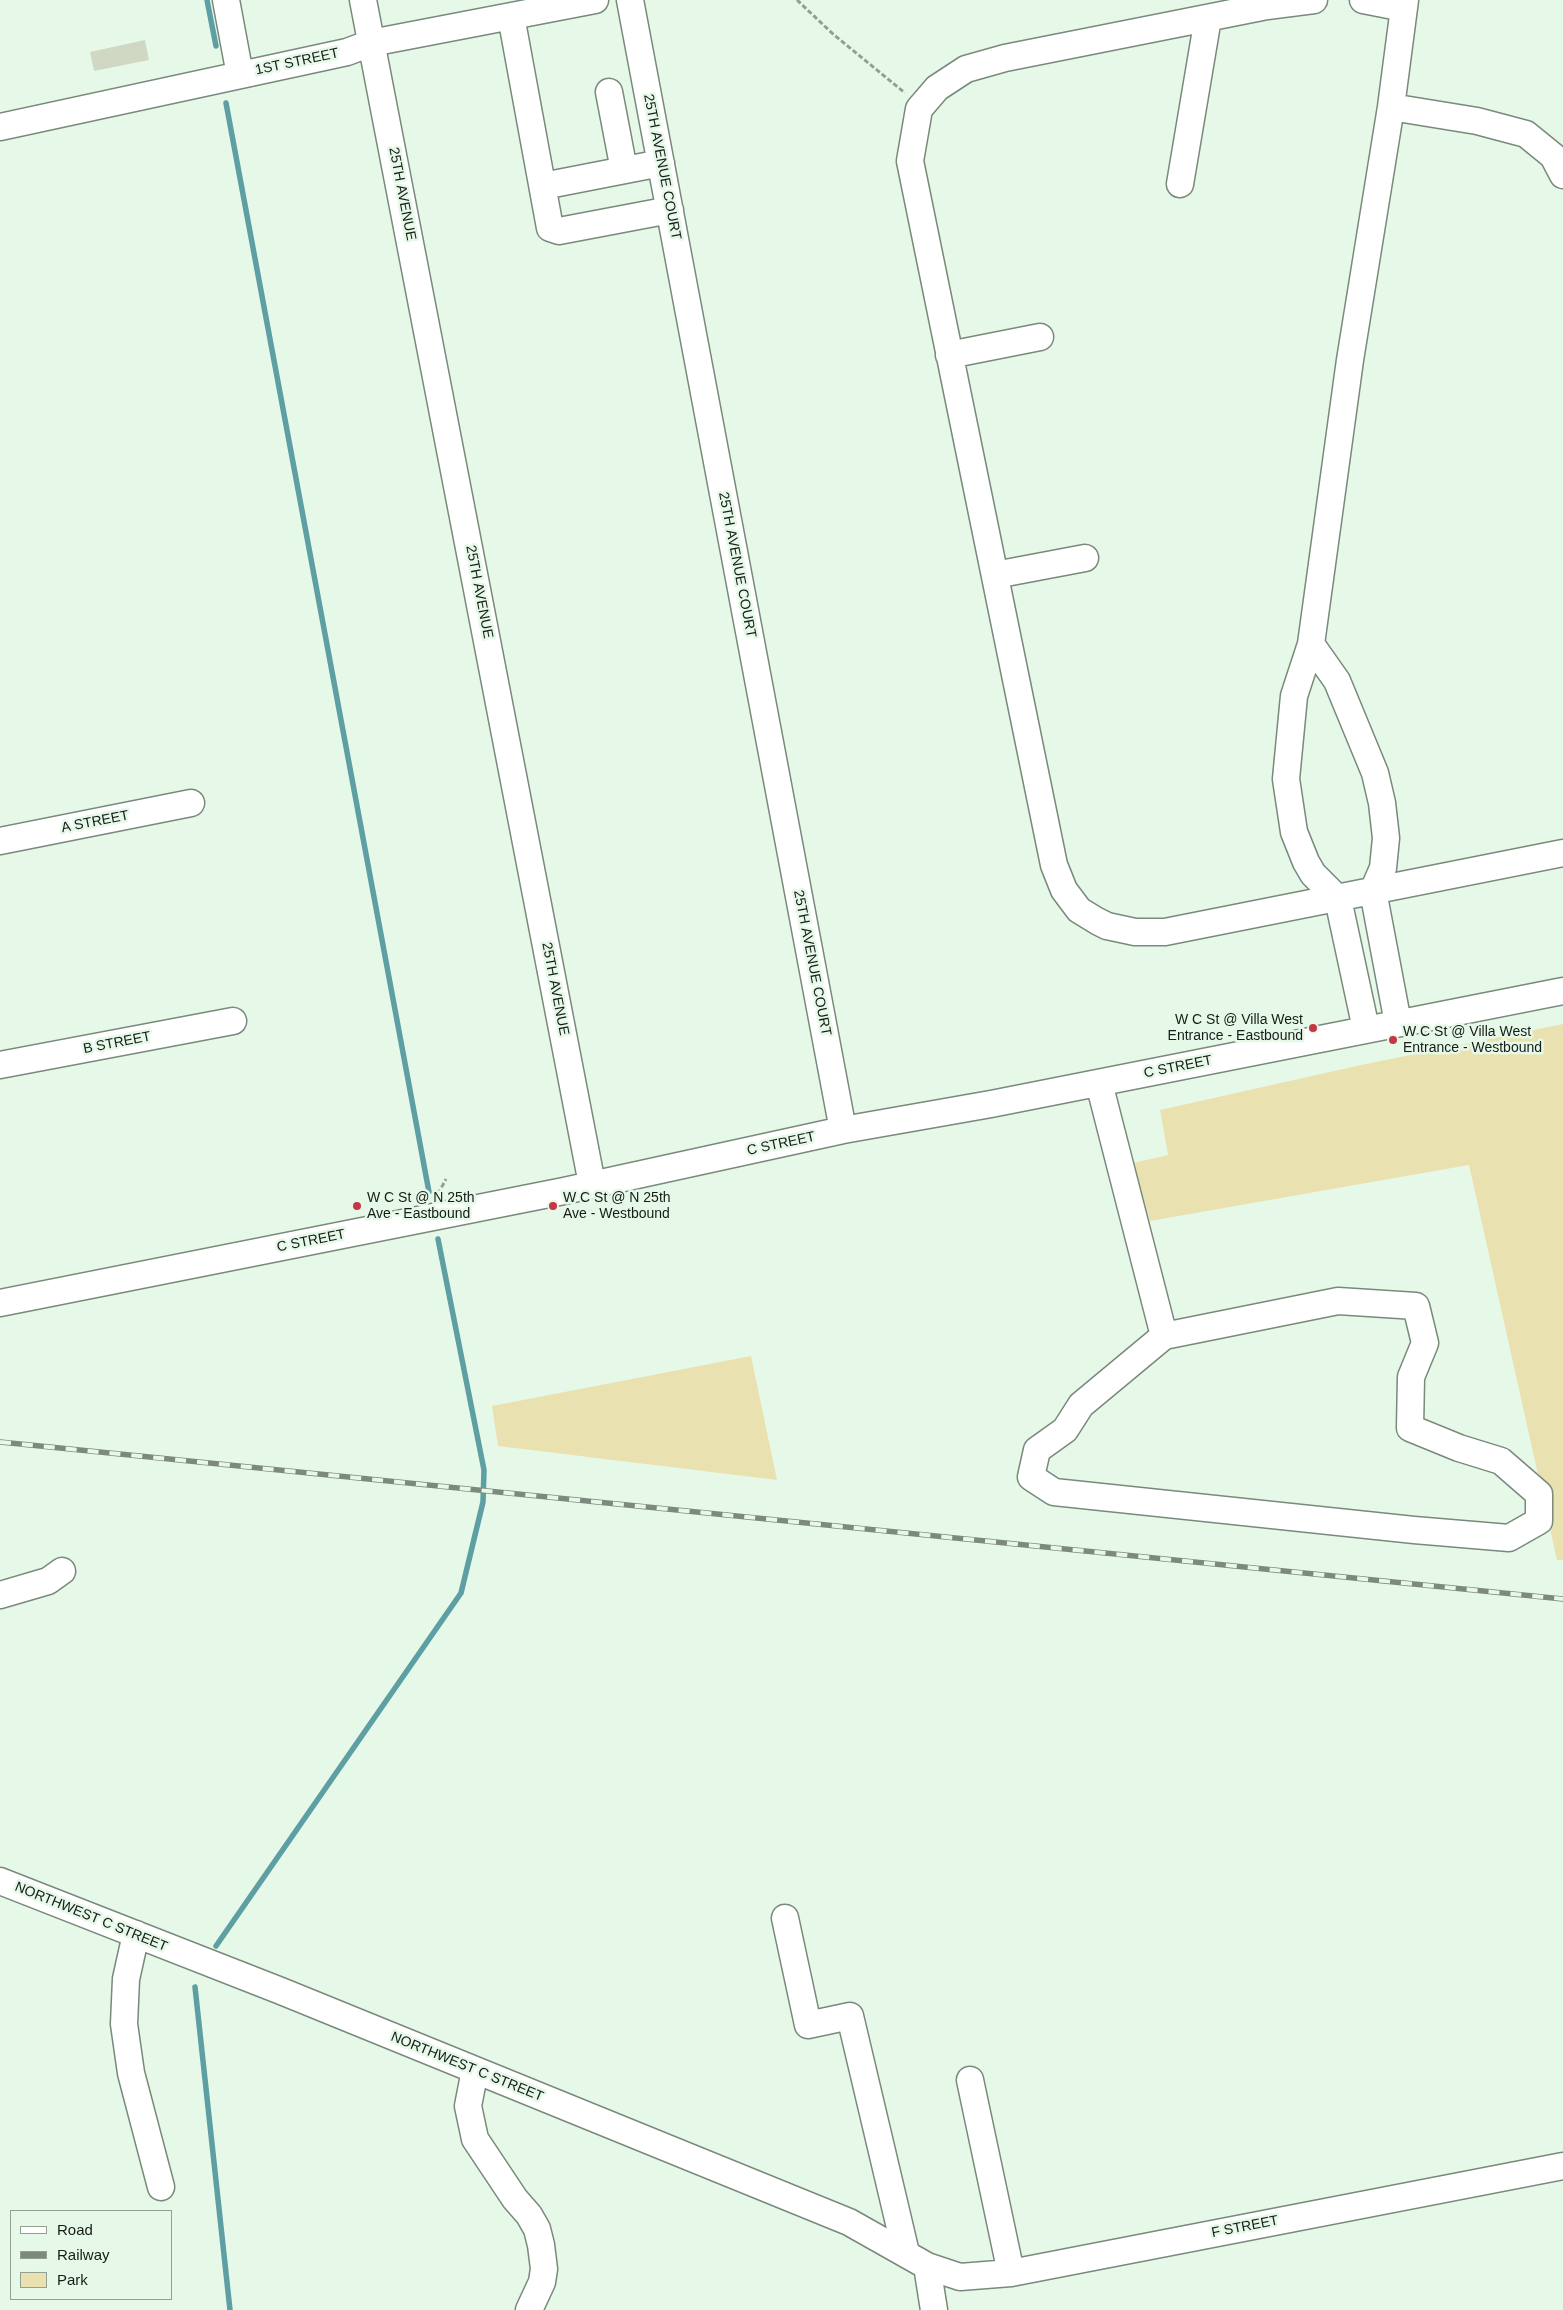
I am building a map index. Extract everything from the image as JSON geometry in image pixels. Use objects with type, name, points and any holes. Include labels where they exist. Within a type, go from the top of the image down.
[{"type":"street","points":[[226,0],[240,75]]},
{"type":"street","name":"25TH AVENUE","points":[[363,0],[592,1184]]},
{"type":"street","name":"1ST STREET","points":[[0,127],[346,52],[371,43],[595,0]]},
{"type":"street","name":"25TH AVENUE COURT","points":[[630,0],[842,1130]]},
{"type":"street","points":[[1314,0],[1208,18],[1005,58],[966,69],[937,88],[919,109],[910,161],[1054,865],[1064,890],[1079,910],[1107,926],[1135,932],[1165,932],[1563,853]]},
{"type":"street","points":[[1362,0],[1405,4],[1391,107],[1350,360],[1311,644],[1294,696],[1286,778],[1288,803],[1294,832],[1306,862],[1313,874],[1338,899],[1366,1029]]},
{"type":"street","points":[[511,16],[550,228],[559,231],[670,210]]},
{"type":"street","points":[[1180,184],[1208,18]]},
{"type":"street","points":[[609,92],[624,170]]},
{"type":"street","points":[[1391,107],[1477,121],[1526,134],[1553,156],[1563,175]]},
{"type":"street","points":[[543,186],[661,163]]},
{"type":"street","points":[[949,355],[1040,337]]},
{"type":"street","points":[[994,575],[1085,558]]},
{"type":"street","points":[[1311,644],[1337,681],[1375,773],[1382,803],[1386,838],[1383,868],[1373,891],[1398,1023]]},
{"type":"street","name":"A STREET","points":[[0,841],[191,803]]},
{"type":"street","name":"C STREET","points":[[0,1303],[592,1184],[842,1130],[1099,1082],[1563,991]]},
{"type":"street","name":"B STREET","points":[[0,1065],[233,1021]]},
{"type":"street","points":[[1099,1082],[1164,1336]]},
{"type":"street","points":[[1338,1301],[1416,1306],[1424,1343],[1411,1376],[1410,1428],[1459,1448],[1501,1460],[1539,1494],[1539,1521],[1509,1538],[1414,1530],[1054,1492],[1031,1477],[1038,1450],[1065,1430],[1081,1405],[1164,1336],[1338,1301]]},
{"type":"street","points":[[0,1595],[48,1581],[62,1570]]},
{"type":"street","name":"NORTHWEST C STREET","points":[[0,1881],[475,2070],[849,2222],[917,2260]]},
{"type":"street","points":[[785,1918],[808,2025],[850,2016],[917,2260],[934,2310]]},
{"type":"street","points":[[136,1934],[126,1978],[124,2024],[131,2073],[161,2188]]},
{"type":"street","points":[[475,2070],[468,2106],[474,2139],[510,2191],[530,2215],[537,2229],[541,2245],[544,2269],[542,2282],[529,2310]]},
{"type":"street","points":[[970,2080],[1011,2273]]},
{"type":"street","name":"F STREET","points":[[917,2260],[960,2277],[1011,2273],[1563,2166]]},
{"type":"path","points":[[797,0],[833,34],[921,106]]},
{"type":"path","points":[[436,1197],[446,1179]]},
{"type":"green space","points":[[1563,1024],[1563,1560],[1557,1560],[1469,1165],[1150,1221],[1133,1163],[1168,1155],[1160,1110],[1361,1065]]},
{"type":"green space","points":[[751,1356],[777,1480],[498,1446],[492,1406]]},
{"type":"building","points":[[145,40],[149,60],[94,71],[90,52]]},
{"type":"waterway","points":[[207,0],[216,46]]},
{"type":"waterway","points":[[226,103],[429,1192]]},
{"type":"waterway","points":[[216,1946],[461,1593],[483,1502],[484,1470],[438,1239]]},
{"type":"waterway","points":[[195,1987],[230,2310]]},
{"type":"railway","points":[[0,1442],[1563,1599]]},
{"type":"place","name":"W C St @ Villa West Entrance - Eastbound","points":[[1313,1028]]},
{"type":"place","name":"W C St @ Villa West Entrance - Westbound","points":[[1393,1040]]},
{"type":"place","name":"W C St @ N 25th Ave - Eastbound","points":[[357,1206]]},
{"type":"place","name":"W C St @ N 25th Ave - Westbound","points":[[553,1206]]}]
